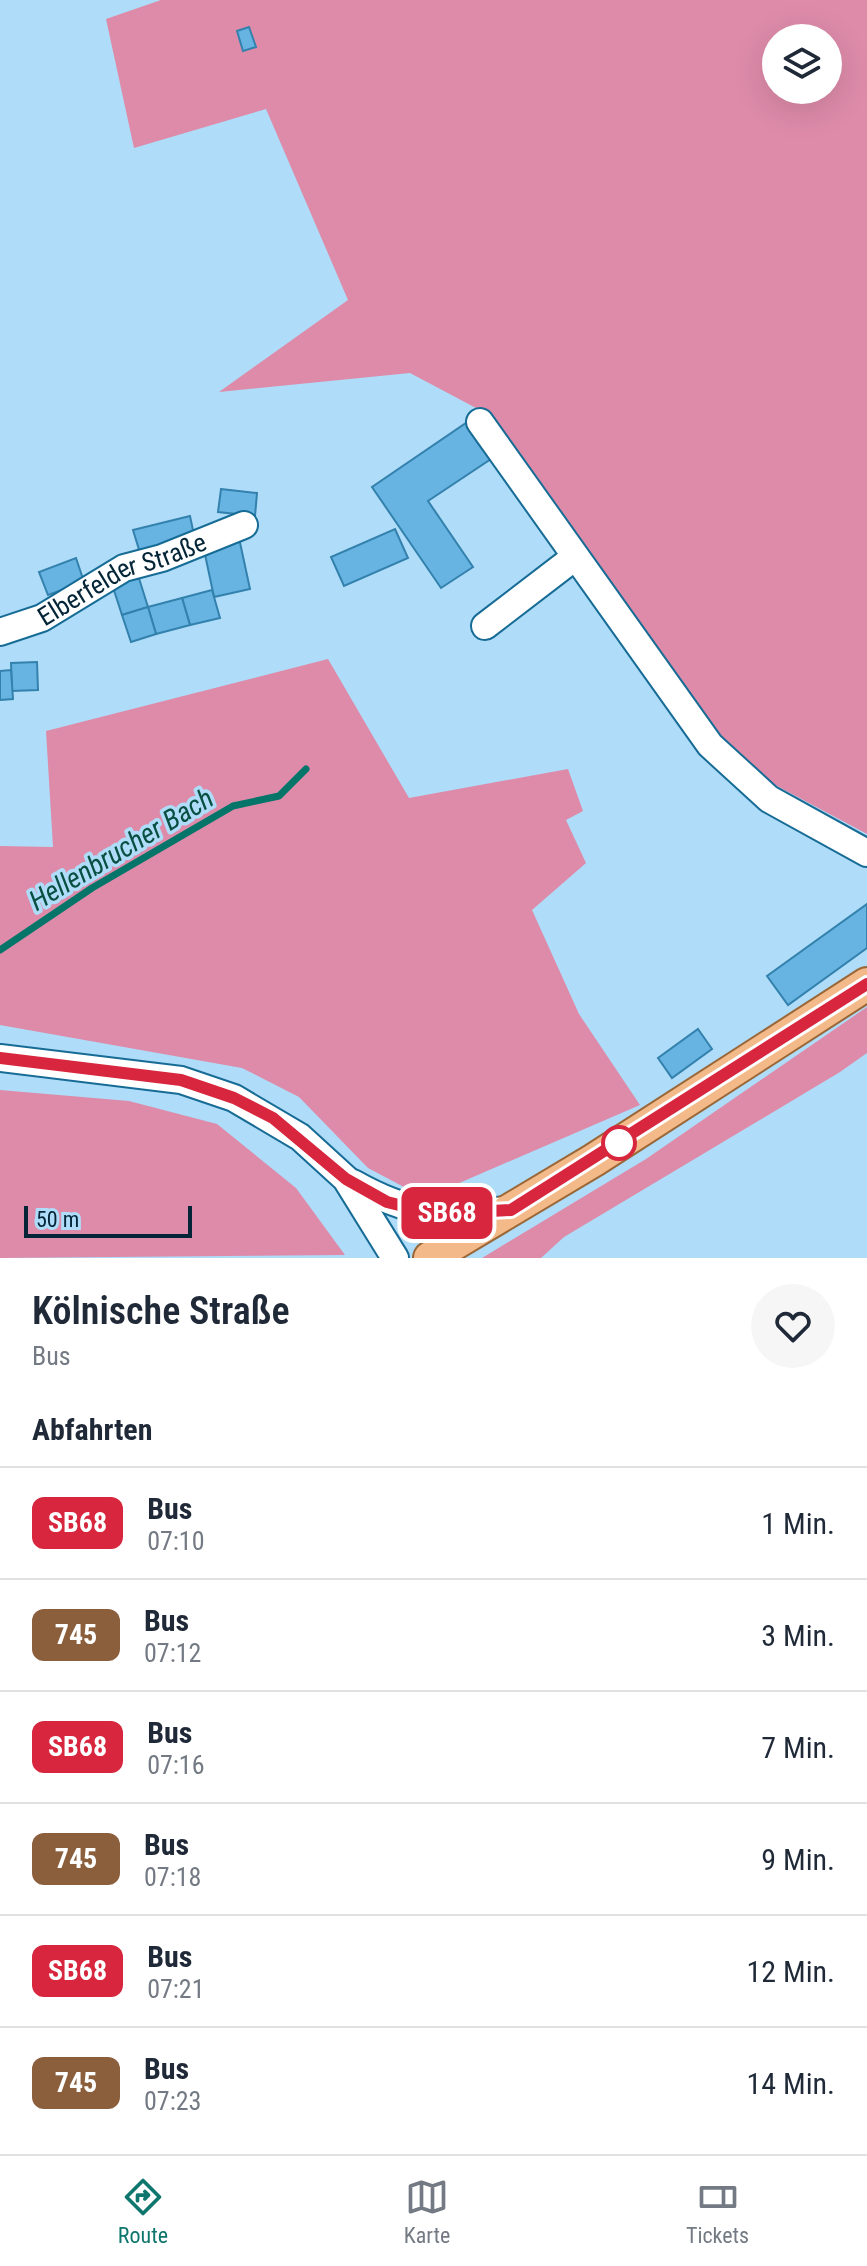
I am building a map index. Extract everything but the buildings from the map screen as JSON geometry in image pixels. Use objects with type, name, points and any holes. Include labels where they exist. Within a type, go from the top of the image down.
[{"type":"main road","points":[[430,1258],[867,984]]},
{"type":"street","points":[[480,422],[710,745],[769,799],[867,853]]},
{"type":"street","name":"Elberfelder Straße","points":[[0,632],[42,618],[124,568],[162,558],[244,525]]},
{"type":"street","points":[[485,626],[575,557]]},
{"type":"street","points":[[0,1058],[181,1080],[234,1098],[273,1118],[346,1179],[387,1202],[422,1212],[511,1210]]},
{"type":"street","points":[[346,1179],[395,1258]]},
{"type":"shaded area","points":[[161,0],[867,0],[867,834],[749,771],[705,719],[584,553],[493,417],[410,373],[219,392],[348,300],[266,109],[134,148],[106,19]]},
{"type":"shaded area","points":[[328,659],[409,798],[568,769],[583,811],[566,820],[586,863],[532,910],[579,1014],[640,1105],[457,1184],[404,1187],[368,1168],[299,1097],[242,1068],[0,1025],[0,846],[53,847],[46,731]]},
{"type":"shaded area","points":[[867,1007],[867,1053],[840,1072],[564,1237],[541,1258],[482,1258],[646,1159]]},
{"type":"shaded area","points":[[0,1090],[129,1101],[217,1124],[296,1188],[345,1255],[0,1258]]},
{"type":"waterway","name":"Hellenbrucher Bach","points":[[0,950],[92,888],[233,806],[279,796],[306,769]]},
{"type":"bus line","name":"SB68","points":[[0,1058],[181,1080],[234,1098],[273,1118],[300,1137],[346,1179],[387,1202],[435,1214],[511,1210],[867,984]]}]
